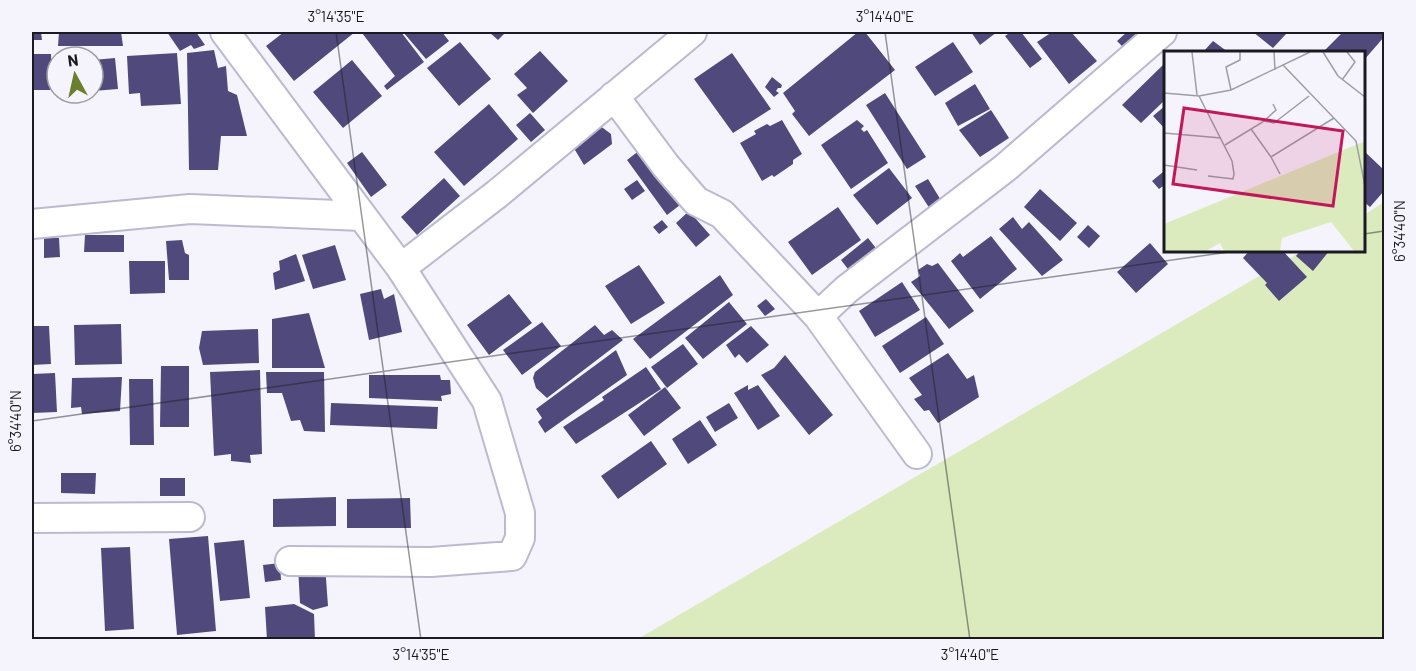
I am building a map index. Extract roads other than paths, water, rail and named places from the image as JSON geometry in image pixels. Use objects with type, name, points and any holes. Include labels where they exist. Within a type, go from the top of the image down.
[{"type":"street","points":[[225,32],[401,268],[487,401],[520,513],[520,538],[512,556],[431,562],[291,561]]},
{"type":"street","points":[[401,268],[497,194],[692,32]]},
{"type":"street","points":[[818,316],[847,289],[1005,168],[1162,32]]},
{"type":"street","points":[[614,96],[666,166],[696,201],[723,214],[818,316],[916,454]]},
{"type":"street","points":[[32,224],[190,209],[362,216]]},
{"type":"street","points":[[32,518],[190,517]]}]
